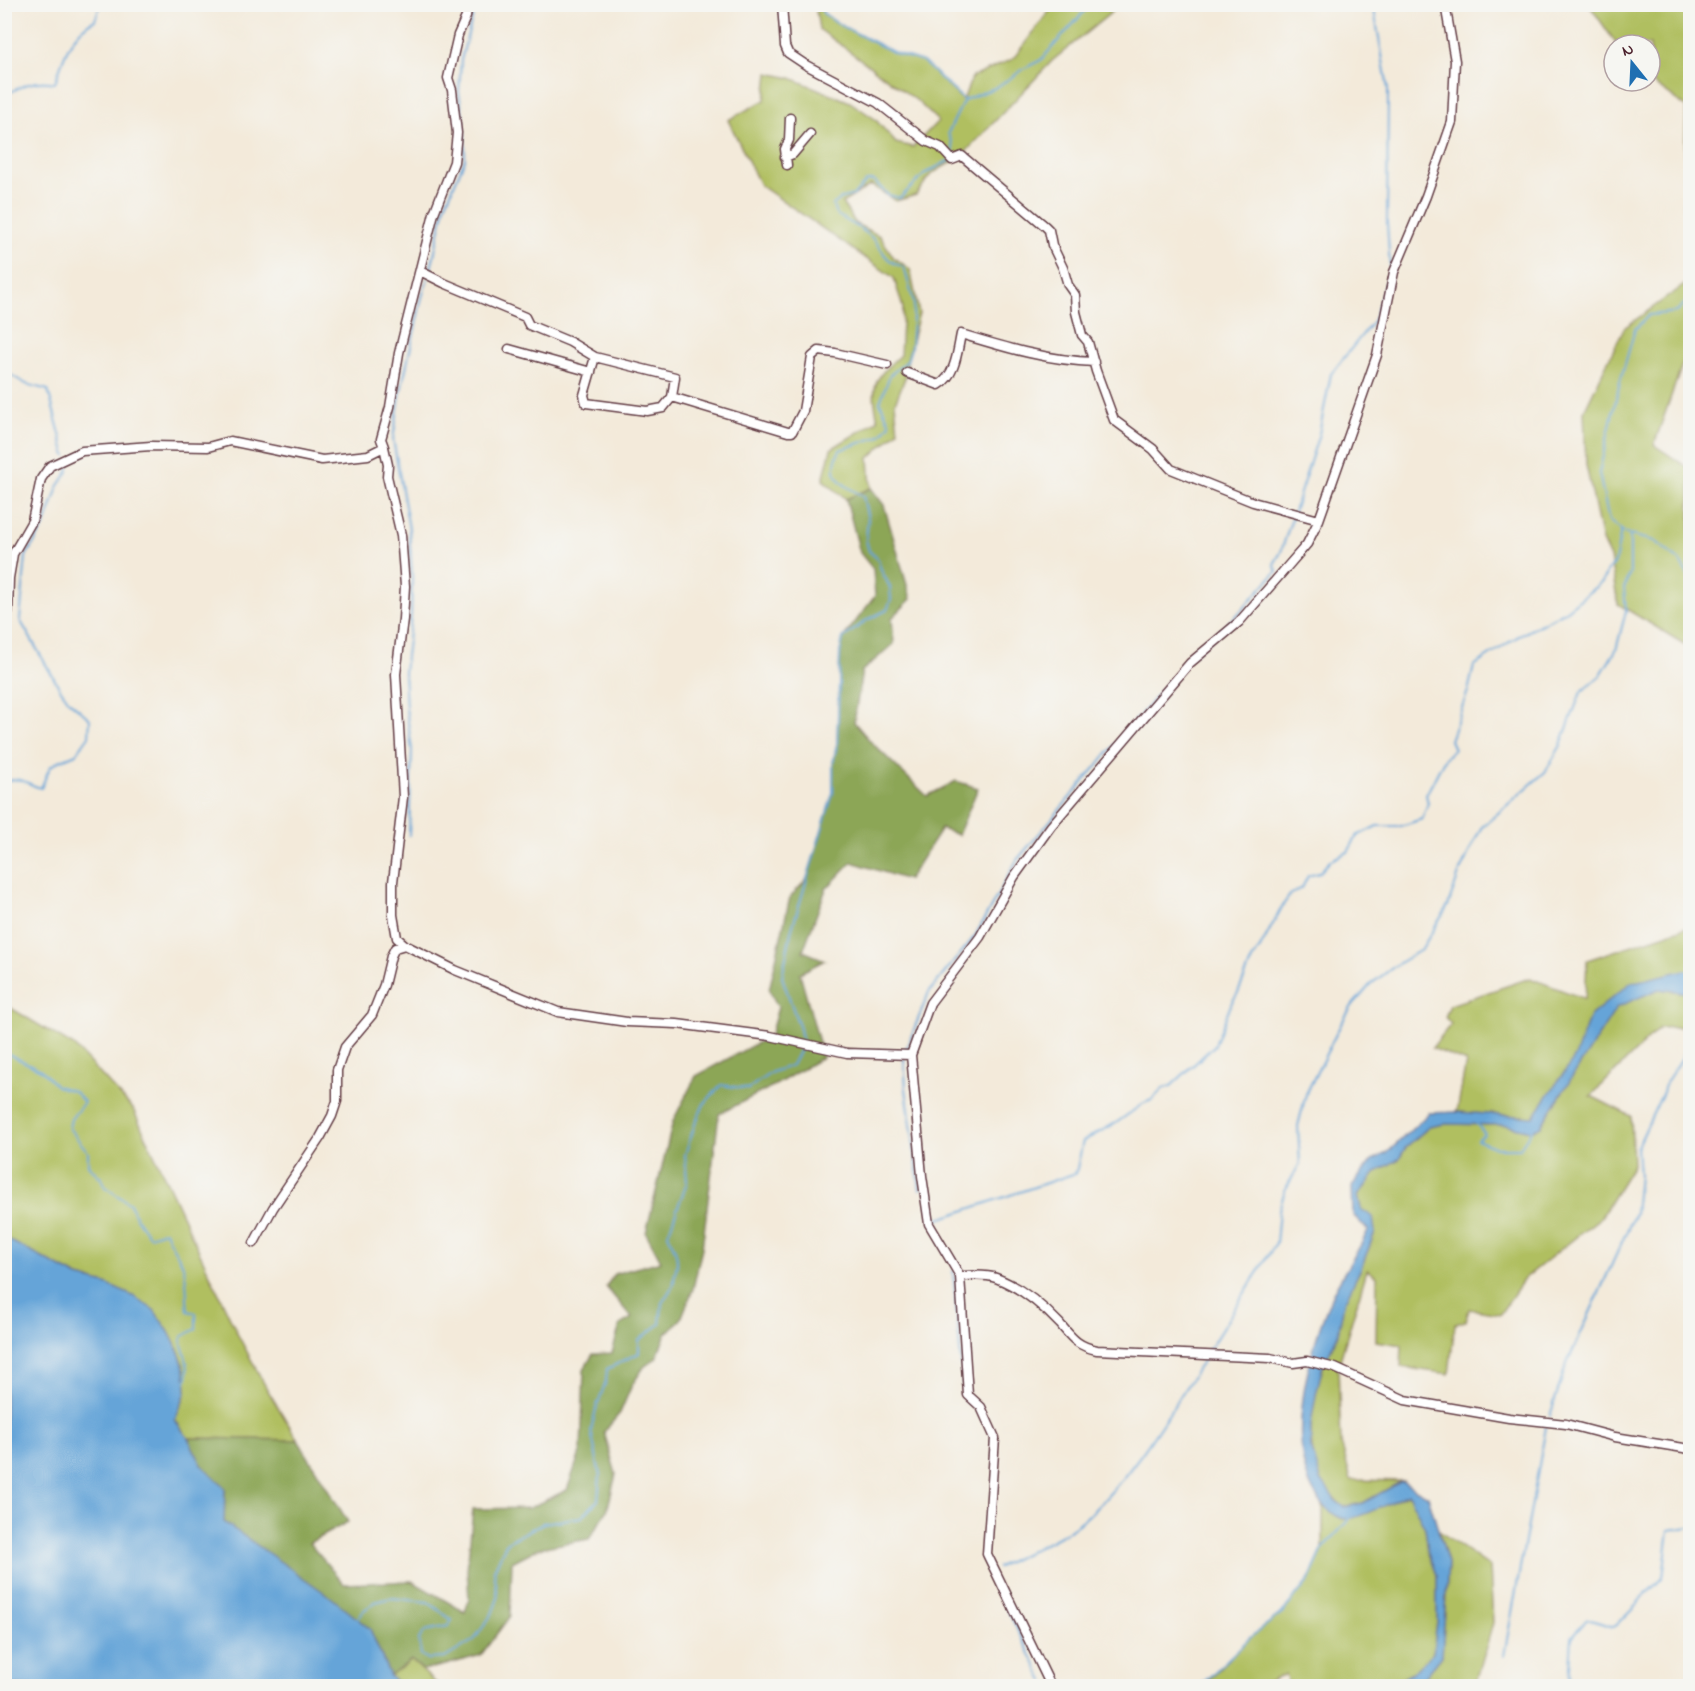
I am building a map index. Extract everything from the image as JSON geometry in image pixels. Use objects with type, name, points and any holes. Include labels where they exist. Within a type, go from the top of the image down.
[{"type":"street","points":[[468,4],[448,78],[452,90],[457,133],[454,162],[434,213],[381,439],[388,465],[387,476],[401,535],[404,559],[404,619],[396,674],[403,797],[393,882],[393,915],[397,938],[405,945],[455,970],[558,1012],[627,1022],[677,1024],[770,1036],[848,1053],[911,1055]]},
{"type":"street","points":[[782,4],[785,46],[788,53],[806,66],[878,103],[926,141],[940,147],[952,160],[962,156],[1049,230],[1052,245],[1068,285],[1075,295],[1076,312],[1082,335],[1088,342],[1114,420],[1153,449],[1171,469],[1253,502],[1319,520]]},
{"type":"street","points":[[1051,1686],[987,1554],[995,1438],[981,1407],[968,1395],[960,1276],[929,1224],[922,1176],[911,1055],[930,1003],[980,937],[1014,877],[1051,826],[1190,663],[1239,622],[1307,544],[1319,520],[1377,355],[1394,272],[1426,196],[1452,122],[1455,61],[1445,4]]},
{"type":"street","points":[[790,118],[789,140],[785,149],[786,161],[810,134]]},
{"type":"street","points":[[420,271],[444,284],[525,317],[529,325],[570,342],[595,357],[675,377],[672,397],[663,408],[647,411],[586,403],[584,395],[595,357]]},
{"type":"street","points":[[908,373],[939,385],[947,379],[952,372],[961,333],[1027,353],[1078,362],[1094,362]]},
{"type":"street","points":[[509,349],[591,372]]},
{"type":"street","points":[[672,397],[792,432],[803,411],[812,357],[819,351],[835,352],[887,365]]},
{"type":"street","points":[[4,611],[8,612],[9,578],[13,554],[32,521],[41,479],[50,466],[82,451],[151,446],[208,447],[230,441],[322,460],[368,455],[384,447]]},
{"type":"street","points":[[254,1243],[273,1208],[328,1123],[337,1101],[337,1070],[345,1047],[372,1015],[395,948],[405,945]]},
{"type":"street","points":[[960,1276],[982,1275],[996,1278],[1019,1290],[1038,1303],[1072,1339],[1086,1348],[1269,1358],[1293,1363],[1307,1361],[1328,1366],[1405,1400],[1509,1418],[1566,1424],[1615,1437],[1690,1449]]},
{"type":"green space","points":[[815,5],[820,5],[823,13],[838,24],[895,53],[923,62],[963,100],[972,77],[1013,59],[1054,5],[1116,5],[1113,11],[1052,61],[962,156],[931,174],[916,195],[896,201],[871,185],[842,203],[856,224],[880,236],[894,258],[910,269],[919,313],[907,361],[907,373],[895,403],[898,431],[869,458],[871,488],[846,499],[823,480],[831,449],[878,420],[874,398],[876,383],[884,370],[900,355],[903,308],[894,278],[760,185],[728,120],[765,100],[768,73],[791,78],[850,102],[875,119],[896,143],[913,147],[938,121],[916,100],[819,29]]},
{"type":"green space","points":[[1690,5],[1690,281],[1684,202],[1686,107],[1662,90],[1662,33],[1609,33],[1590,6]]},
{"type":"green space","points":[[1690,281],[1690,342],[1654,445],[1690,469],[1690,661],[1689,647],[1618,604],[1610,558],[1602,541],[1586,465],[1584,411],[1624,328]]},
{"type":"green space","points":[[871,488],[884,505],[911,599],[892,618],[894,644],[862,671],[854,722],[871,742],[927,796],[956,781],[978,788],[958,835],[941,829],[908,880],[852,862],[826,889],[803,951],[825,960],[800,973],[823,1057],[719,1114],[702,1248],[693,1289],[681,1319],[666,1334],[656,1358],[644,1367],[632,1385],[620,1413],[604,1432],[616,1474],[607,1511],[589,1539],[539,1548],[512,1562],[510,1616],[481,1655],[423,1670],[411,1660],[390,1676],[370,1629],[224,1522],[225,1488],[202,1465],[188,1438],[298,1440],[348,1522],[309,1543],[344,1584],[412,1581],[465,1612],[469,1599],[467,1570],[473,1509],[529,1508],[567,1490],[581,1450],[584,1369],[593,1354],[612,1353],[620,1325],[632,1318],[606,1287],[614,1274],[661,1261],[646,1233],[673,1121],[696,1076],[770,1036],[778,1007],[769,990],[790,897],[807,879],[833,793],[840,653],[843,638],[875,596],[873,569],[860,553],[846,499]]},
{"type":"green space","points":[[1690,926],[1690,971],[1685,970],[1590,1016],[1576,1057],[1533,1117],[1457,1112],[1466,1062],[1432,1048],[1451,1024],[1445,1017],[1450,1005],[1530,978],[1585,999],[1587,960]]},
{"type":"green space","points":[[1659,989],[1690,993],[1690,1029],[1659,1028],[1591,1096],[1631,1116],[1633,1165],[1601,1217],[1524,1279],[1500,1314],[1469,1309],[1466,1321],[1455,1324],[1449,1374],[1401,1367],[1402,1345],[1376,1341],[1377,1277],[1367,1270],[1338,1367],[1341,1443],[1351,1480],[1402,1481],[1363,1503],[1344,1507],[1330,1494],[1314,1461],[1311,1423],[1317,1385],[1334,1343],[1344,1303],[1375,1232],[1361,1209],[1358,1196],[1376,1172],[1399,1159],[1406,1147],[1429,1127],[1444,1124],[1506,1125],[1531,1131],[1541,1126],[1617,1006]]},
{"type":"green space","points":[[4,1004],[74,1046],[133,1109],[238,1335],[298,1440],[188,1438],[175,1420],[186,1392],[106,1284],[78,1277],[5,1238]]},
{"type":"green space","points":[[1409,1494],[1425,1528],[1428,1550],[1437,1575],[1437,1622],[1433,1653],[1412,1673],[1390,1686],[1289,1686],[1285,1674],[1261,1686],[1216,1686],[1208,1680],[1252,1636],[1283,1612],[1309,1580],[1323,1549],[1323,1506],[1342,1519],[1363,1514]]},
{"type":"green space","points":[[1439,1531],[1490,1567],[1493,1623],[1475,1686],[1410,1686],[1425,1677],[1442,1656],[1448,1563]]},
{"type":"green space","points":[[411,1660],[439,1686],[401,1686],[390,1676]]},
{"type":"water","points":[[1685,970],[1690,971],[1690,993],[1659,989],[1617,1007],[1541,1126],[1531,1131],[1506,1125],[1444,1124],[1429,1127],[1406,1147],[1399,1159],[1376,1172],[1358,1196],[1361,1209],[1373,1217],[1375,1232],[1344,1303],[1338,1334],[1322,1369],[1311,1424],[1311,1447],[1321,1480],[1335,1500],[1344,1507],[1363,1503],[1402,1481],[1428,1496],[1448,1563],[1442,1656],[1425,1677],[1410,1686],[1390,1686],[1412,1673],[1433,1653],[1437,1622],[1437,1575],[1428,1550],[1425,1528],[1408,1494],[1358,1516],[1345,1519],[1337,1516],[1317,1497],[1307,1476],[1302,1452],[1303,1398],[1315,1344],[1335,1289],[1368,1230],[1353,1215],[1352,1187],[1372,1160],[1387,1153],[1429,1113],[1457,1112],[1533,1117],[1575,1057],[1590,1016],[1630,983]]},
{"type":"water","points":[[5,1238],[78,1277],[106,1284],[133,1296],[154,1310],[169,1332],[185,1370],[186,1392],[175,1420],[188,1438],[202,1465],[225,1488],[224,1522],[332,1598],[370,1629],[390,1676],[401,1686],[11,1686],[4,1676]]},
{"type":"waterway","points":[[4,96],[29,84],[55,83],[73,39],[86,25],[95,20],[101,4]]},
{"type":"waterway","points":[[430,273],[445,206],[465,159],[464,124],[459,92],[461,60],[476,4]]},
{"type":"waterway","points":[[820,4],[823,13],[838,24],[895,53],[923,62],[964,100]]},
{"type":"waterway","points":[[954,156],[948,133],[964,100],[997,87],[1041,60],[1091,4]]},
{"type":"waterway","points":[[1193,655],[1238,614],[1277,571],[1274,564],[1281,552],[1319,434],[1331,374],[1374,320],[1390,268],[1387,223],[1388,89],[1373,4]]},
{"type":"waterway","points":[[1690,5],[1690,15]]},
{"type":"waterway","points":[[357,1620],[363,1611],[375,1602],[391,1598],[428,1602],[452,1620],[448,1626],[425,1631],[419,1639],[421,1655],[428,1659],[445,1658],[474,1640],[492,1614],[498,1598],[494,1570],[507,1542],[543,1523],[582,1517],[598,1500],[600,1475],[591,1431],[596,1409],[606,1381],[607,1369],[639,1353],[639,1340],[660,1324],[662,1303],[674,1284],[677,1260],[668,1234],[687,1182],[685,1155],[695,1124],[704,1104],[721,1085],[748,1089],[772,1072],[792,1065],[803,1044],[782,977],[791,932],[833,793],[840,653],[843,638],[867,620],[887,610],[891,600],[890,587],[878,559],[869,551],[866,540],[868,519],[863,496],[838,478],[835,473],[836,459],[840,450],[880,436],[890,424],[880,402],[890,375],[907,361],[911,348],[914,303],[904,267],[887,258],[865,232],[836,214],[833,205],[842,198],[854,195],[867,181],[874,181],[888,195],[900,198],[926,173],[950,160]]},
{"type":"waterway","points":[[1690,222],[1688,228],[1690,237]]},
{"type":"waterway","points":[[409,835],[412,750],[404,672],[411,616],[412,578],[409,529],[393,439],[400,395],[428,278]]},
{"type":"waterway","points":[[1690,298],[1677,312],[1649,315],[1635,329],[1599,473],[1609,521],[1626,534],[1654,541],[1679,560],[1690,578]]},
{"type":"waterway","points":[[4,371],[26,384],[48,390],[66,456]]},
{"type":"waterway","points":[[4,783],[20,780],[41,788],[50,767],[76,754],[89,736],[90,719],[69,701],[59,687],[20,620],[26,556],[45,525],[58,487],[69,470],[67,462]]},
{"type":"waterway","points":[[933,1221],[1076,1173],[1083,1141],[1152,1100],[1163,1088],[1171,1086],[1215,1045],[1252,960],[1290,895],[1302,888],[1308,876],[1319,873],[1331,860],[1348,852],[1357,836],[1377,826],[1401,826],[1422,819],[1428,803],[1426,795],[1445,758],[1454,749],[1450,740],[1468,691],[1474,666],[1517,637],[1564,612],[1602,582],[1607,571],[1615,563],[1621,531]]},
{"type":"waterway","points":[[1208,1351],[1276,1243],[1279,1211],[1285,1190],[1300,1164],[1298,1126],[1306,1094],[1341,1024],[1352,1006],[1371,984],[1421,950],[1448,906],[1460,871],[1481,828],[1545,772],[1560,747],[1581,692],[1600,676],[1616,650],[1626,611],[1624,588],[1630,573],[1630,536]]},
{"type":"waterway","points":[[905,1052],[929,992],[975,936],[1017,860],[1169,681]]},
{"type":"waterway","points":[[1550,1416],[1565,1368],[1635,1213],[1639,1176],[1637,1148],[1666,1082],[1684,1054],[1688,1031],[1686,992]]},
{"type":"waterway","points":[[4,1052],[41,1070],[56,1086],[74,1091],[84,1102],[71,1119],[69,1128],[88,1152],[88,1165],[101,1178],[105,1187],[130,1204],[135,1216],[149,1236],[165,1231],[185,1272],[188,1311],[196,1313],[196,1329],[182,1337],[181,1341],[188,1367],[185,1382]]},
{"type":"waterway","points":[[904,1058],[920,1189]]},
{"type":"waterway","points":[[1475,1122],[1485,1134],[1477,1140],[1497,1148],[1520,1148],[1532,1130]]},
{"type":"waterway","points":[[953,1271],[963,1385]]},
{"type":"waterway","points":[[998,1567],[1058,1537],[1090,1514],[1137,1460],[1204,1359]]},
{"type":"waterway","points":[[964,1393],[964,1399],[977,1409]]},
{"type":"waterway","points":[[1504,1656],[1546,1427]]},
{"type":"waterway","points":[[1200,1686],[1252,1636],[1283,1612],[1309,1580],[1323,1549],[1350,1518]]},
{"type":"waterway","points":[[1571,1686],[1569,1682],[1572,1637],[1587,1619],[1614,1627],[1663,1577],[1669,1530],[1690,1527]]},
{"type":"waterway","points":[[983,1552],[989,1574],[1044,1681]]}]
